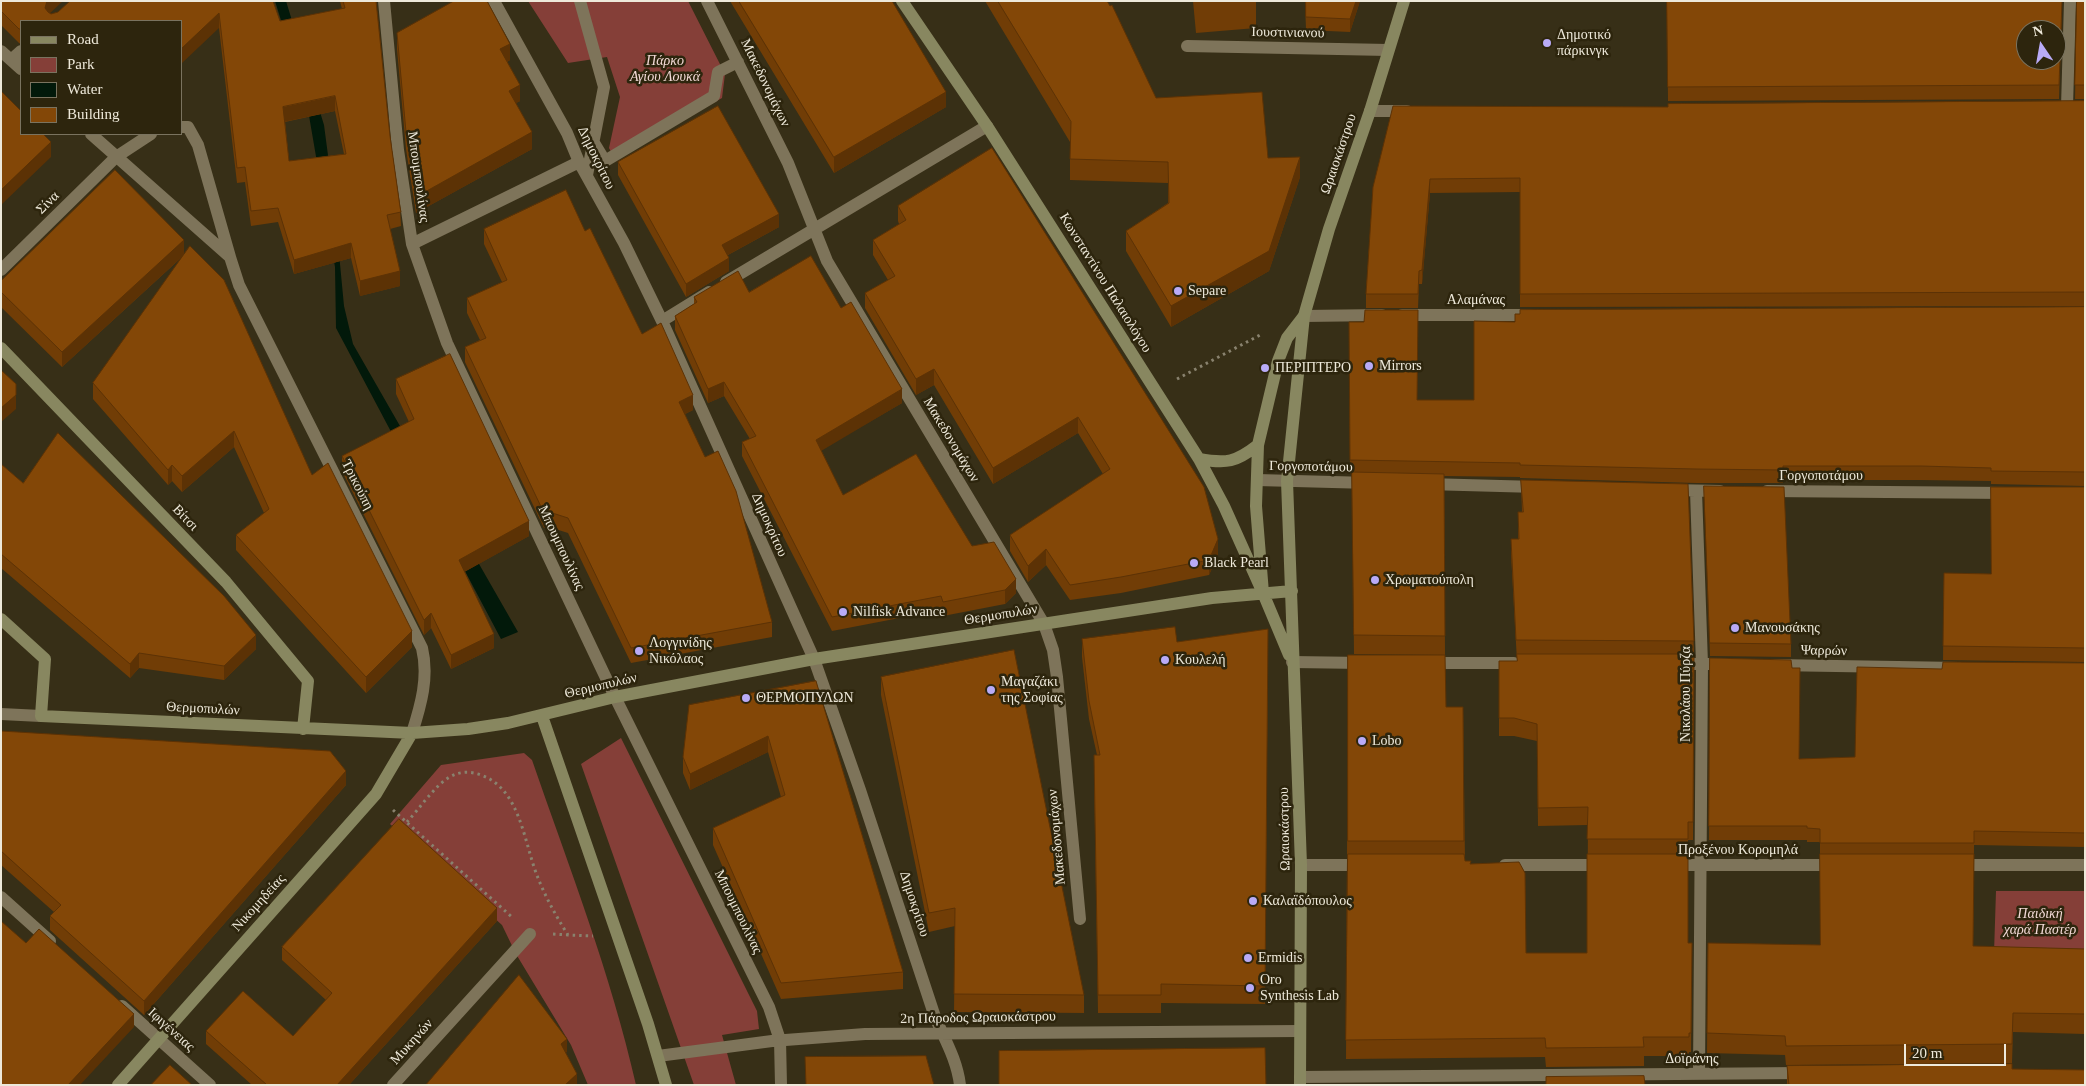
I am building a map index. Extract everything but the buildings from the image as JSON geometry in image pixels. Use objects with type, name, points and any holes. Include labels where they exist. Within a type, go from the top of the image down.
[{"type":"street","name":"Μπουμπουλίνας","points":[[384,1],[398,150],[412,244],[447,343],[615,698],[769,1007],[782,1085]]},
{"type":"street","name":"Δημοκρίτου","points":[[494,1],[567,133],[579,162],[624,243],[662,321],[814,659],[942,1034],[949,1044],[960,1085]]},
{"type":"street","points":[[580,1],[604,86],[587,175]]},
{"type":"street","name":"Μακεδονομάχων","points":[[708,1],[788,163],[813,229],[835,276],[1044,624],[1053,650],[1057,677],[1080,919]]},
{"type":"street","name":"Κωνσταντίνου Παλαιολόγου","points":[[902,1],[987,126],[1200,459],[1224,506],[1263,593]]},
{"type":"street","name":"Ωραιοκάστρου","points":[[1300,1081],[1301,865],[1297,732],[1292,662],[1292,590],[1286,481],[1304,316],[1329,229],[1370,111],[1404,1]]},
{"type":"street","points":[[2067,107],[2070,1]]},
{"type":"street","name":"Ιουστινιανού","points":[[1187,46],[1388,50]]},
{"type":"street","points":[[1,51],[20,68]]},
{"type":"street","points":[[11,60],[20,52]]},
{"type":"street","points":[[594,143],[605,161],[714,96],[718,72],[738,62]]},
{"type":"street","points":[[1370,111],[1418,111]]},
{"type":"street","points":[[662,321],[987,126]]},
{"type":"street","name":"Τρικούπη","points":[[182,127],[188,127],[198,145],[239,285],[422,648],[425,663],[425,680],[412,733]]},
{"type":"street","points":[[92,135],[230,257]]},
{"type":"street","points":[[116,157],[149,135]]},
{"type":"street","name":"Σίνα","points":[[1,270],[116,157]]},
{"type":"street","points":[[412,244],[579,162]]},
{"type":"street","name":"Αλαμάνας","points":[[1304,316],[1544,314]]},
{"type":"street","name":"Ωραιοκάστρου","points":[[1292,662],[1263,593],[1256,506],[1258,445],[1278,361],[1287,338],[1304,316]]},
{"type":"street","name":"Βίτσι","points":[[1,348],[226,582],[308,681],[303,729]]},
{"type":"street","points":[[1200,459],[1216,462],[1233,462],[1258,445]]},
{"type":"street","name":"Γοργοποτάμου","points":[[1257,480],[1386,483]]},
{"type":"street","points":[[1416,484],[1546,487]]},
{"type":"street","points":[[1656,490],[1736,491]]},
{"type":"street","name":"Νικολάου Πύρζα","points":[[1696,491],[1702,664],[1699,1074]]},
{"type":"street","name":"Γοργοποτάμου","points":[[1756,491],[2015,493]]},
{"type":"street","name":"Θερμοπυλών","points":[[1,714],[412,733],[468,729],[542,716],[615,698],[814,659],[1212,598],[1292,590]]},
{"type":"street","points":[[1,619],[45,659],[41,716]]},
{"type":"street","points":[[1292,662],[1377,662]]},
{"type":"street","points":[[1416,663],[1524,663]]},
{"type":"street","points":[[1662,664],[1741,664]]},
{"type":"street","name":"Ψαρρών","points":[[1761,665],[1967,668]]},
{"type":"street","points":[[542,716],[658,1056],[666,1085]]},
{"type":"street","name":"Νικομηδείας","points":[[118,1085],[376,794],[412,733]]},
{"type":"street","points":[[1301,865],[1382,865]]},
{"type":"street","points":[[1492,865],[1610,865]]},
{"type":"street","name":"Προξένου Κορομηλά","points":[[1660,865],[1845,865]]},
{"type":"street","points":[[1945,865],[2085,865]]},
{"type":"street","points":[[1,897],[58,949]]},
{"type":"street","name":"Μυκηνών","points":[[393,1085],[530,934]]},
{"type":"street","name":"Ιφιγένειας","points":[[115,1000],[210,1085]]},
{"type":"street","name":"2η Πάροδος Ωραιοκάστρου","points":[[658,1056],[776,1041],[865,1034],[1300,1031]]},
{"type":"street","points":[[776,1041],[777,1085]]},
{"type":"street","name":"Δοϊράνης","points":[[1300,1081],[1699,1074],[1768,1079],[1818,1073]]},
{"type":"path","points":[[1155,390],[1269,331],[1304,316]]},
{"type":"path","points":[[407,822],[441,784],[454,775],[471,771],[493,781],[506,794],[516,813],[547,900],[568,935]]},
{"type":"path","points":[[376,794],[530,934],[618,937]]},
{"type":"green space","name":"Πάρκο Αγίου Λουκά","points":[[528,1],[688,1],[725,74],[722,98],[615,159],[609,148],[620,97],[607,57],[568,63]]},
{"type":"green space","points":[[621,738],[757,1011],[759,1029],[722,1035],[736,1085],[694,1085],[581,764]]},
{"type":"green space","points":[[524,753],[532,760],[602,962],[636,1085],[588,1085],[571,1045],[516,954],[502,925],[390,824],[441,765]]},
{"type":"green space","name":"Παιδική χαρά Παστέρ","points":[[1996,891],[2085,891],[2085,954],[1994,953]]},
{"type":"water","points":[[275,1],[286,1],[324,125],[334,201],[344,306],[353,344],[518,632],[501,639],[336,328],[335,267],[307,104]]},
{"type":"place","name":"Δημοτικό πάρκινγκ","points":[[1547,43]]},
{"type":"place","name":"Separe","points":[[1178,291]]},
{"type":"place","name":"Mirrors","points":[[1369,366]]},
{"type":"place","name":"ΠΕΡΙΠΤΕΡΟ","points":[[1265,368]]},
{"type":"place","name":"Black Pearl","points":[[1194,563]]},
{"type":"place","name":"Χρωματούπολη","points":[[1375,580]]},
{"type":"place","name":"Nilfisk Advance","points":[[843,612]]},
{"type":"place","name":"Μανουσάκης","points":[[1735,628]]},
{"type":"place","name":"Λογγινίδης Νικόλαος","points":[[639,651]]},
{"type":"place","name":"Κουλελή","points":[[1165,660]]},
{"type":"place","name":"Μαγαζάκι της Σοφίας","points":[[991,690]]},
{"type":"place","name":"ΘΕΡΜΟΠΥΛΩΝ","points":[[746,698]]},
{"type":"place","name":"Lobo","points":[[1362,741]]},
{"type":"place","name":"Καλαϊδόπουλος","points":[[1253,901]]},
{"type":"place","name":"Ermidis","points":[[1248,958]]},
{"type":"place","name":"Oro Synthesis Lab","points":[[1250,988]]}]
